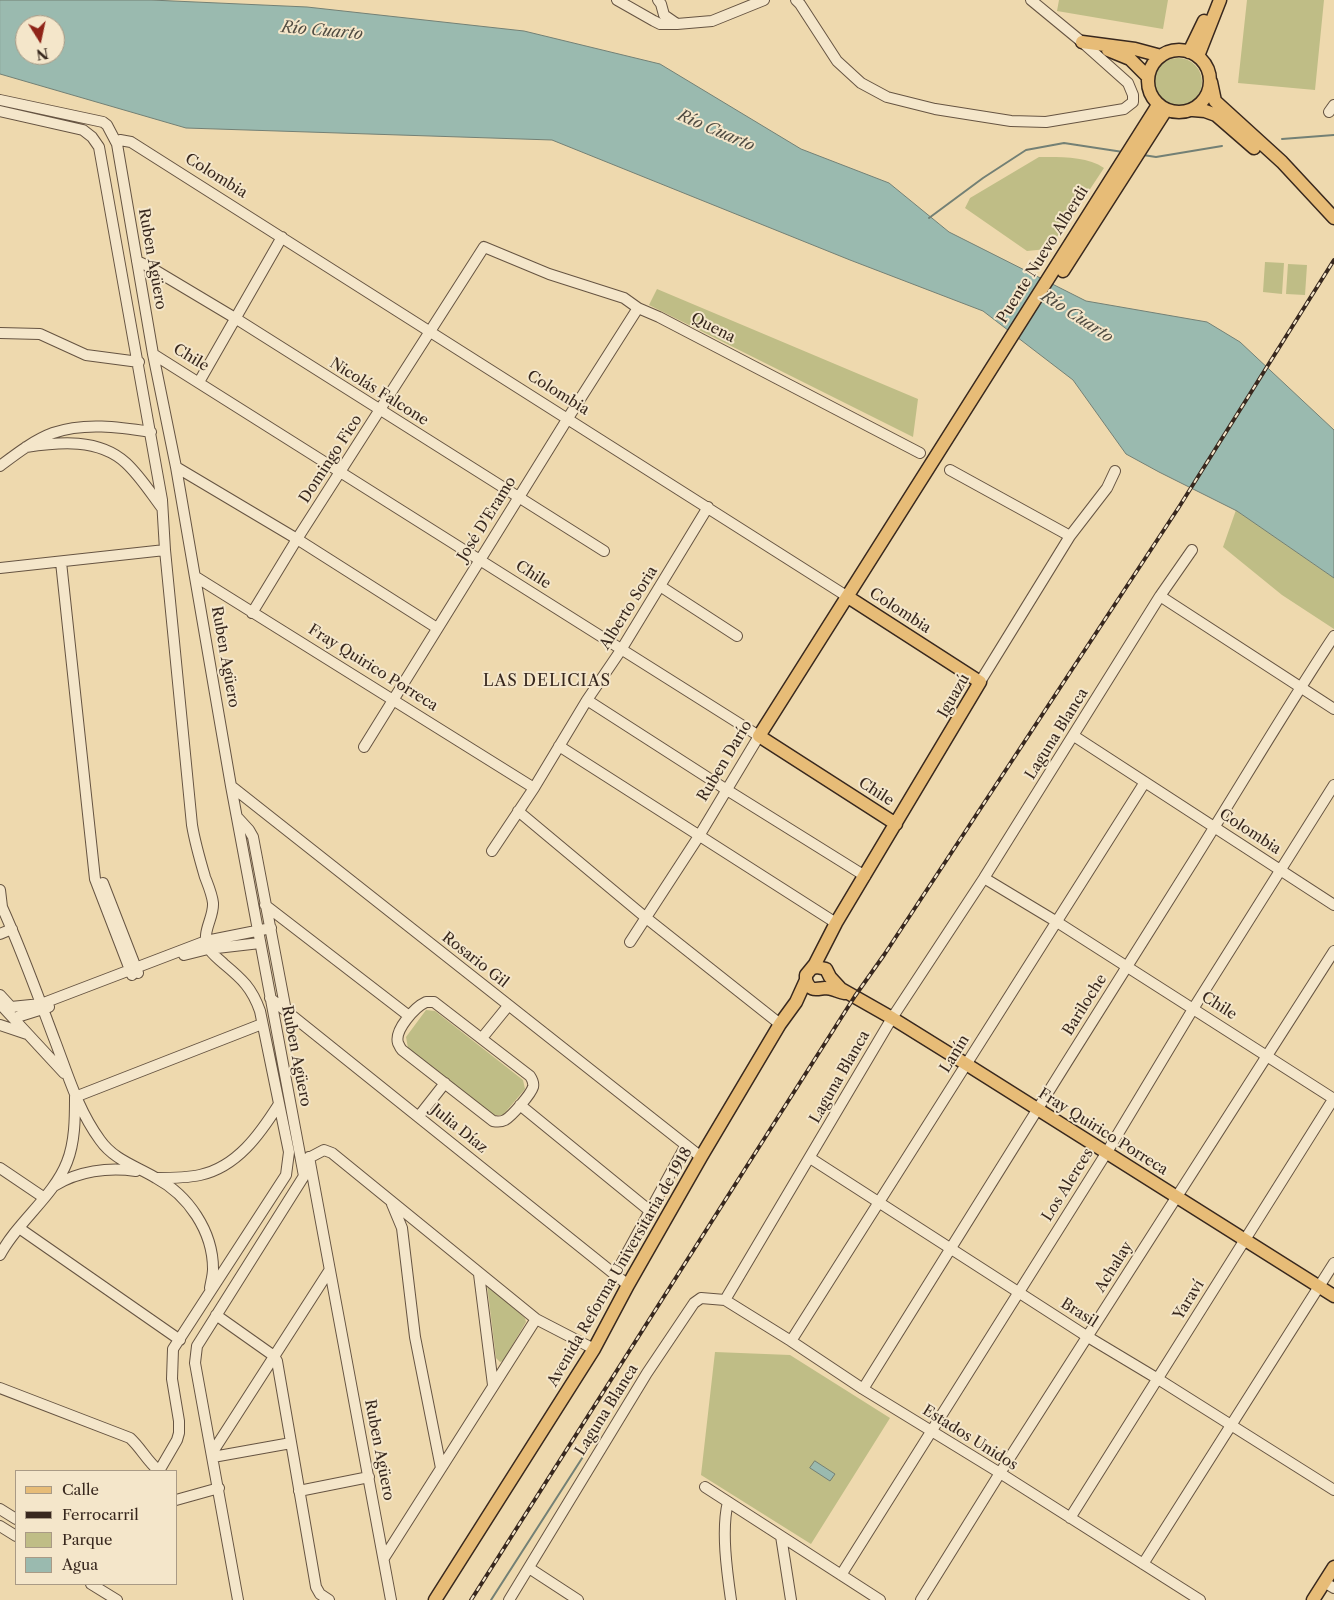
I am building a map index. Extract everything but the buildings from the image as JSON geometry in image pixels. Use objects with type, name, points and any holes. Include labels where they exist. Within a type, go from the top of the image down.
[{"type":"main road","points":[[1194,54],[1212,0]]},
{"type":"main road","points":[[1194,54],[1220,0]]},
{"type":"main road","points":[[1082,42],[1135,49],[1161,56]]},
{"type":"main road","points":[[1082,42],[1130,59],[1148,77]]},
{"type":"main road","points":[[1334,218],[1282,162],[1216,101],[1204,62],[1194,54],[1176,51],[1161,56],[1155,62],[1148,77],[1148,87],[1152,97],[1162,107],[1183,112],[1192,110],[1205,111],[1216,115],[1278,169],[1334,227]]},
{"type":"main road","points":[[1192,110],[1202,102],[1209,92],[1210,80]]},
{"type":"main road","name":"Puente Nuevo Alberdi","points":[[960,426],[1162,107]]},
{"type":"main road","name":"Ruben Darío","points":[[759,736],[960,426]]},
{"type":"main road","name":"Colombia","points":[[848,597],[980,682]]},
{"type":"main road","name":"Iguazú","points":[[822,978],[827,940],[836,923],[980,682]]},
{"type":"main road","name":"Chile","points":[[759,736],[896,824]]},
{"type":"main road","points":[[780,1024],[796,1002],[822,978]]},
{"type":"main road","name":"Fray Quirico Porreca","points":[[796,1002],[806,980],[810,988],[822,978],[855,996],[1107,1152],[1176,1198],[1334,1296]]},
{"type":"main road","name":"Avenida Reforma Universitaria de 1918","points":[[435,1600],[594,1349],[628,1285],[780,1024]]},
{"type":"main road","points":[[1313,1600],[1329,1585],[1334,1567]]},
{"type":"street","points":[[617,0],[660,24],[712,21],[764,0]]},
{"type":"street","points":[[658,0],[664,15],[677,24]]},
{"type":"street","points":[[799,1],[837,61],[873,91],[887,97],[935,108],[1011,121],[1046,122],[1124,109],[1133,102],[1133,95],[1128,83],[1031,0]]},
{"type":"street","points":[[0,100],[103,122],[107,125],[117,144]]},
{"type":"street","points":[[0,111],[83,130],[92,137],[99,147],[162,500],[165,550],[192,825],[197,853],[213,902],[207,929],[207,945],[250,988],[257,1004],[289,1152],[286,1174],[173,1349],[172,1379],[179,1421],[179,1433],[160,1470]]},
{"type":"street","name":"Colombia","points":[[117,144],[120,140],[132,142],[848,597]]},
{"type":"street","name":"Ruben Agüero","points":[[117,144],[136,261],[176,467],[270,998],[305,1160],[316,1187],[329,1271],[391,1600]]},
{"type":"street","points":[[199,382],[282,237]]},
{"type":"street","name":"Domingo Fico","points":[[252,612],[484,247]]},
{"type":"street","name":"Quena","points":[[484,247],[549,274],[624,298],[638,308],[659,317],[920,453]]},
{"type":"street","name":"Nicolás Falcone","points":[[136,261],[148,266],[235,318],[604,551]]},
{"type":"street","name":"José D'Eramo","points":[[364,746],[638,308]]},
{"type":"street","points":[[0,333],[40,334],[86,355],[138,362]]},
{"type":"street","name":"Chile","points":[[153,354],[759,736]]},
{"type":"street","points":[[0,466],[26,447],[53,433],[85,426],[151,432]]},
{"type":"street","points":[[26,447],[54,443],[85,444],[114,454],[125,462],[138,476],[162,508]]},
{"type":"street","points":[[176,467],[297,539],[437,628]]},
{"type":"street","points":[[950,470],[1070,536]]},
{"type":"street","name":"Iguazú","points":[[980,682],[1070,536],[1107,488],[1115,471]]},
{"type":"street","name":"Alberto Soria","points":[[492,851],[534,788],[587,700],[621,650],[708,507]]},
{"type":"street","points":[[0,568],[165,550]]},
{"type":"street","name":"Laguna Blanca","points":[[509,1600],[647,1373],[694,1303],[701,1298],[725,1300],[892,1018],[984,878],[1160,596],[1192,550]]},
{"type":"street","points":[[64,562],[101,877],[134,971]]},
{"type":"street","name":"Fray Quirico Porreca","points":[[196,577],[534,788]]},
{"type":"street","points":[[660,586],[737,636]]},
{"type":"street","points":[[1160,596],[1334,709]]},
{"type":"street","name":"Bariloche","points":[[863,1389],[1334,636]]},
{"type":"street","points":[[587,700],[865,876]]},
{"type":"street","name":"Ruben Darío","points":[[630,942],[727,790],[759,736]]},
{"type":"street","name":"Colombia","points":[[1074,736],[1334,905]]},
{"type":"street","points":[[559,746],[836,923]]},
{"type":"street","name":"Lanín","points":[[791,1341],[1145,782]]},
{"type":"street","name":"Los Alerces","points":[[841,1575],[1107,1152],[1193,1009],[1334,785]]},
{"type":"street","name":"Rosario Gil","points":[[232,786],[508,1006],[702,1157]]},
{"type":"street","points":[[518,811],[645,917],[780,1024]]},
{"type":"street","points":[[237,817],[249,830],[253,838],[286,1011]]},
{"type":"street","name":"Chile","points":[[984,878],[1057,922],[1334,1098]]},
{"type":"street","points":[[0,890],[2,907],[75,1097],[93,1129],[110,1152],[127,1164],[157,1178],[186,1200],[203,1226],[211,1247],[214,1270],[209,1294]]},
{"type":"street","points":[[251,893],[409,1016]]},
{"type":"street","points":[[17,1018],[134,971],[179,957],[207,945],[271,928]]},
{"type":"street","points":[[0,934],[12,929]]},
{"type":"street","points":[[207,945],[260,943]]},
{"type":"street","name":"Achalay","points":[[921,1600],[1266,1055],[1334,951]]},
{"type":"street","points":[[0,995],[5,1007],[40,1038],[63,1063]]},
{"type":"street","name":"Julia Díaz","points":[[270,998],[628,1285]]},
{"type":"street","points":[[426,1002],[434,1002],[530,1076],[533,1080],[533,1087],[520,1105],[506,1119],[500,1122],[493,1121],[402,1050],[397,1042],[399,1032],[409,1016],[418,1006],[426,1002]]},
{"type":"street","points":[[482,1038],[508,1006]]},
{"type":"street","points":[[5,1007],[42,1007]]},
{"type":"street","points":[[17,1018],[29,1035],[68,1077]]},
{"type":"street","points":[[75,1097],[262,1024]]},
{"type":"street","points":[[0,1025],[40,1038]]},
{"type":"street","points":[[418,1116],[445,1084]]},
{"type":"street","points":[[0,1255],[51,1188],[68,1160],[75,1126],[75,1097]]},
{"type":"street","name":"Yaraví","points":[[1070,1518],[1334,1098]]},
{"type":"street","points":[[157,1178],[201,1175],[230,1161],[252,1143],[279,1104]]},
{"type":"street","points":[[520,1105],[650,1211]]},
{"type":"street","points":[[615,1275],[686,1145]]},
{"type":"street","points":[[305,1160],[324,1150],[332,1153],[536,1320],[594,1349]]},
{"type":"street","name":"Brasil","points":[[810,1158],[1018,1292],[1334,1490]]},
{"type":"street","name":"Ruben Agüero","points":[[216,1315],[304,1176],[305,1160]]},
{"type":"street","points":[[0,1168],[43,1198]]},
{"type":"street","points":[[51,1188],[72,1177],[99,1171],[120,1169],[147,1173]]},
{"type":"street","points":[[392,1203],[402,1228],[415,1337],[441,1468]]},
{"type":"street","points":[[19,1228],[180,1340]]},
{"type":"street","points":[[1143,1564],[1334,1263]]},
{"type":"street","points":[[213,1455],[329,1271]]},
{"type":"street","points":[[479,1274],[493,1385]]},
{"type":"street","name":"Estados Unidos","points":[[725,1300],[863,1389],[1000,1473],[1200,1600]]},
{"type":"street","points":[[238,1600],[195,1363],[197,1346],[216,1315],[274,1356],[276,1361],[316,1587],[327,1600]]},
{"type":"street","points":[[384,1558],[536,1320]]},
{"type":"street","points":[[0,1388],[130,1438],[149,1463],[158,1470]]},
{"type":"street","points":[[213,1455],[291,1443]]},
{"type":"street","points":[[299,1491],[369,1477]]},
{"type":"street","points":[[706,1487],[880,1600]]},
{"type":"street","points":[[178,1499],[219,1488]]},
{"type":"street","points":[[728,1502],[726,1511],[726,1561],[730,1600]]},
{"type":"street","points":[[0,1509],[15,1518]]},
{"type":"street","points":[[0,1526],[15,1535]]},
{"type":"street","points":[[781,1536],[791,1600]]},
{"type":"street","points":[[529,1568],[578,1600]]},
{"type":"street","points":[[93,1585],[117,1600]]},
{"type":"green space","points":[[1059,0],[1168,0],[1163,29],[1057,11]]},
{"type":"green space","points":[[1247,0],[1324,0],[1315,90],[1238,83]]},
{"type":"green space","points":[[1173,58],[1183,58],[1192,62],[1198,68],[1201,73],[1201,91],[1192,102],[1183,106],[1173,106],[1164,102],[1158,96],[1154,87],[1154,77],[1158,68],[1164,62]]},
{"type":"green space","points":[[1039,157],[1082,159],[1104,168],[1065,227],[1047,249],[1027,251],[965,208],[970,198]]},
{"type":"green space","points":[[1265,262],[1284,263],[1282,294],[1263,292]]},
{"type":"green space","points":[[1288,264],[1307,265],[1305,295],[1286,294]]},
{"type":"green space","points":[[657,289],[918,399],[913,437],[649,305]]},
{"type":"green space","points":[[1236,510],[1334,578],[1334,629],[1282,595],[1223,547]]},
{"type":"green space","points":[[426,1010],[435,1011],[523,1080],[525,1089],[503,1115],[494,1115],[408,1048],[406,1037]]},
{"type":"green space","points":[[487,1285],[525,1318],[526,1322],[503,1361],[500,1362],[496,1358]]},
{"type":"green space","points":[[715,1352],[790,1355],[890,1418],[811,1544],[701,1475]]},
{"type":"water","name":"Río Cuarto","points":[[0,0],[151,0],[307,7],[524,31],[660,64],[801,149],[889,183],[949,232],[1086,301],[1207,322],[1240,342],[1334,430],[1334,578],[1237,511],[1126,454],[1073,380],[983,311],[850,260],[552,140],[186,128],[0,74]]},
{"type":"water","points":[[815,1461],[835,1474],[830,1481],[810,1468]]},
{"type":"waterway","points":[[1282,139],[1334,135]]},
{"type":"waterway","points":[[929,218],[983,178],[1026,150],[1064,143],[1123,152]]},
{"type":"waterway","points":[[1143,155],[1156,157],[1222,146]]},
{"type":"waterway","points":[[491,1600],[604,1424]]},
{"type":"railway","points":[[471,1600],[855,996],[884,955],[1179,507],[1334,260]]},
{"type":"district","name":"LAS DELICIAS","points":[[547,681]]}]
